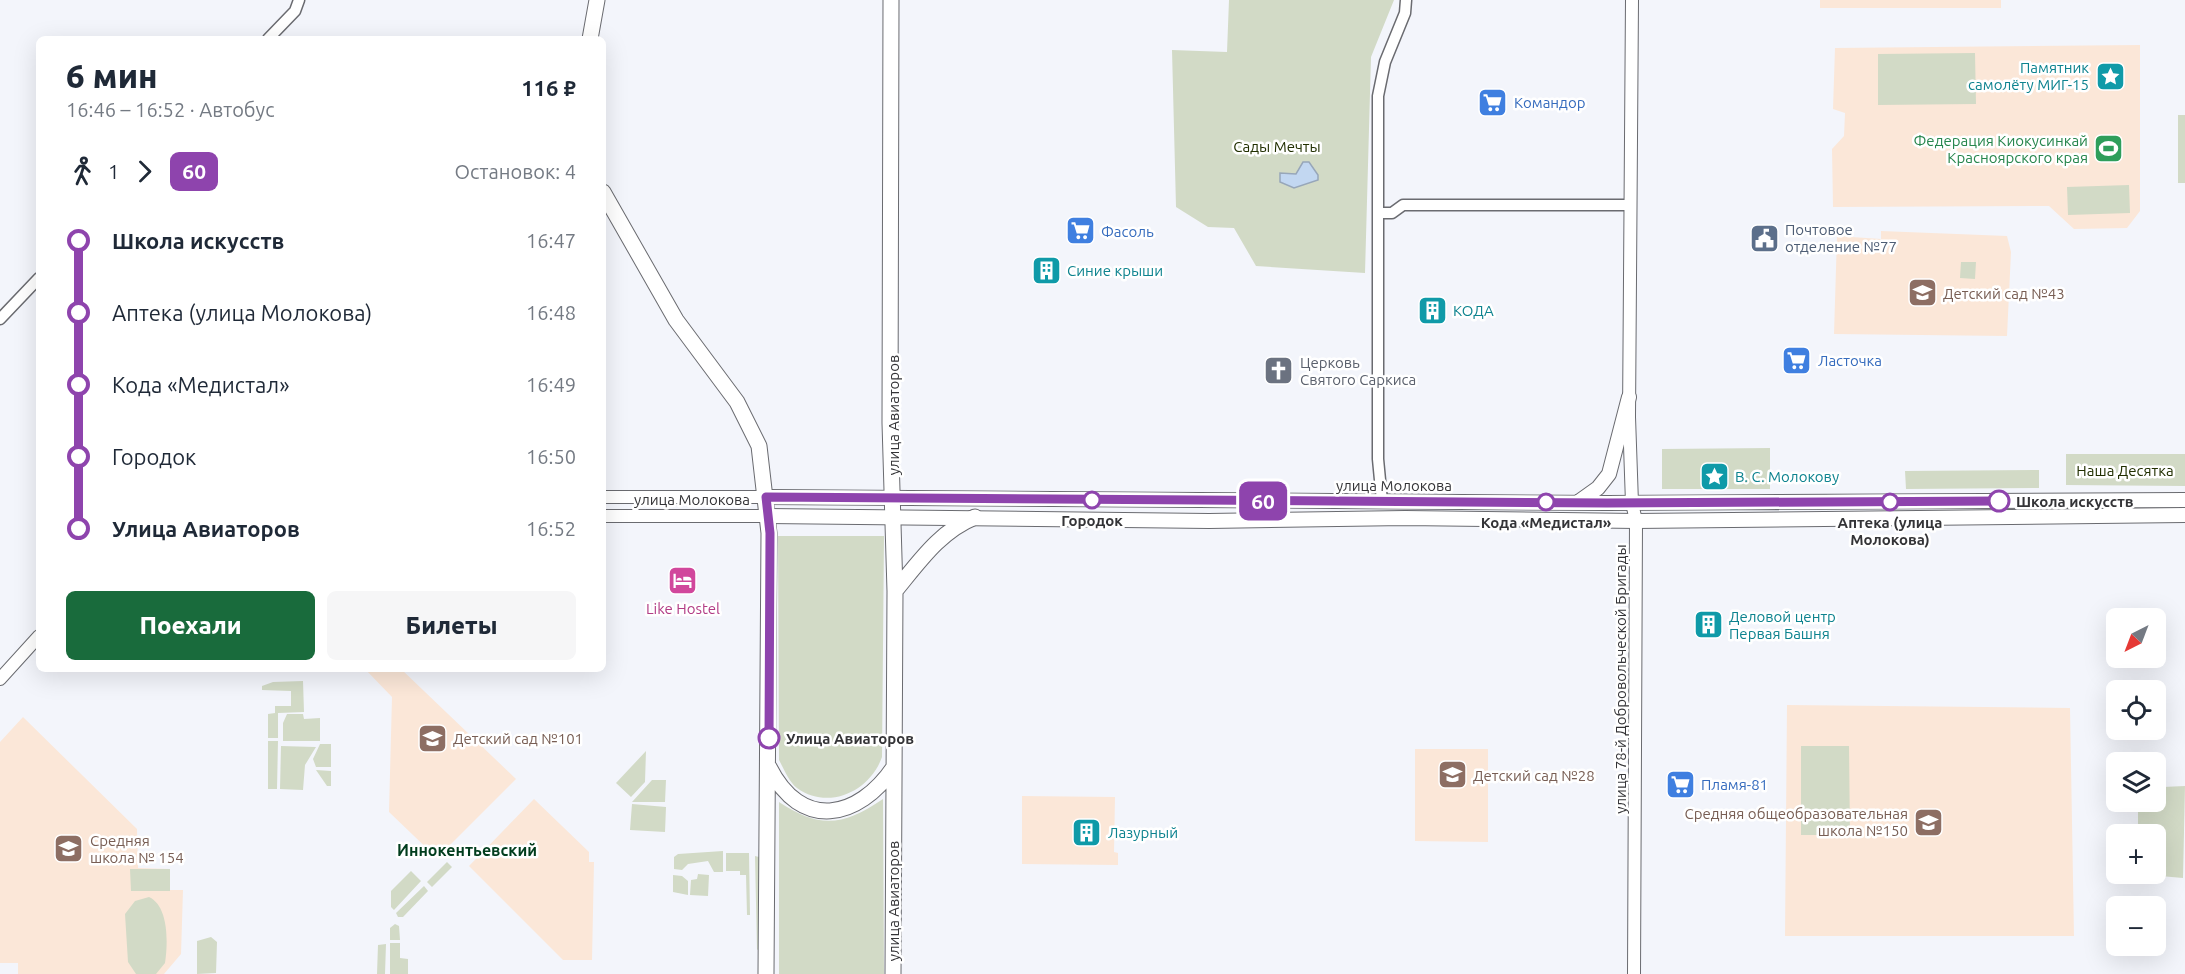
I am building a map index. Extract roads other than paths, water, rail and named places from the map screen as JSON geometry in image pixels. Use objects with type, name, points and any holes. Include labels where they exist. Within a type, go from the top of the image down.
[{"type":"main road","points":[[591,36],[597,0]]},
{"type":"main road","name":"улица Авиаторов","points":[[891,0],[891,423],[896,591],[893,974]]},
{"type":"main road","points":[[606,197],[675,320],[737,402],[759,446],[768,516],[769,767],[766,974]]},
{"type":"main road","points":[[1577,503],[1598,488],[1609,474],[1629,397]]},
{"type":"main road","name":"улица Молокова","points":[[766,497],[1577,503],[2185,500]]},
{"type":"main road","name":"улица Молокова","points":[[768,516],[1209,521],[2185,515]]},
{"type":"main road","points":[[896,591],[941,537],[956,525],[975,517]]},
{"type":"main road","points":[[769,767],[776,781],[806,807],[827,811],[848,809],[870,797],[894,767]]},
{"type":"street","points":[[271,36],[295,11],[299,0]]},
{"type":"street","points":[[1382,501],[1378,459],[1378,96],[1385,62],[1405,13],[1406,0]]},
{"type":"street","name":"улица 78-й Добровольческой Бригады","points":[[1632,0],[1629,397],[1632,503],[1636,520],[1634,974]]},
{"type":"street","points":[[1379,213],[1392,213],[1403,205],[1630,205]]},
{"type":"street","points":[[0,319],[36,281]]},
{"type":"street","name":"улица Молокова","points":[[606,496],[766,497]]},
{"type":"street","name":"улица Молокова","points":[[606,516],[768,516]]},
{"type":"street","points":[[0,679],[36,639]]},
{"type":"water","points":[[1303,162],[1309,162],[1318,175],[1318,180],[1294,188],[1280,182],[1280,173],[1296,174]]},
{"type":"place","name":"Памятник самолёту МИГ-15","points":[[2110,76]]},
{"type":"place","name":"Командор","points":[[1493,102]]},
{"type":"place","name":"Федерация Киокусинкай Красноярского края","points":[[2109,149]]},
{"type":"place","name":"Фасоль","points":[[1080,231]]},
{"type":"place","name":"Почтовое отделение №77","points":[[1764,238]]},
{"type":"place","name":"Синие крыши","points":[[1046,270]]},
{"type":"place","name":"Детский сад №43","points":[[1922,293]]},
{"type":"place","name":"КОДА","points":[[1432,310]]},
{"type":"place","name":"Ласточка","points":[[1797,360]]},
{"type":"place","name":"Церковь Святого Саркиса","points":[[1279,371]]},
{"type":"place","name":"В. С. Молокову","points":[[1714,476]]},
{"type":"place","name":"Городок","points":[[1092,500]]},
{"type":"place","name":"Школа искусств","points":[[1999,501]]},
{"type":"place","name":"Кода «Медистал»","points":[[1546,502]]},
{"type":"place","name":"Аптека (улица Молокова)","points":[[1890,502]]},
{"type":"place","name":"Like Hostel","points":[[683,581]]},
{"type":"place","name":"Деловой центр Первая Башня","points":[[1708,625]]},
{"type":"place","name":"Детский сад №101","points":[[432,738]]},
{"type":"place","name":"Улица Авиаторов","points":[[769,738]]},
{"type":"place","name":"Детский сад №28","points":[[1452,775]]},
{"type":"place","name":"Пламя-81","points":[[1680,784]]},
{"type":"place","name":"Средняя общеобразовательная школа №150","points":[[1929,822]]},
{"type":"place","name":"Лазурный","points":[[1087,832]]},
{"type":"place","name":"Средняя школа № 154","points":[[69,849]]},
{"type":"district","name":"Иннокентьевский","points":[[467,850]]},
{"type":"park label","name":"Сады Мечты","points":[[1277,146]]},
{"type":"park label","name":"Наша Десятка","points":[[2125,470]]}]
